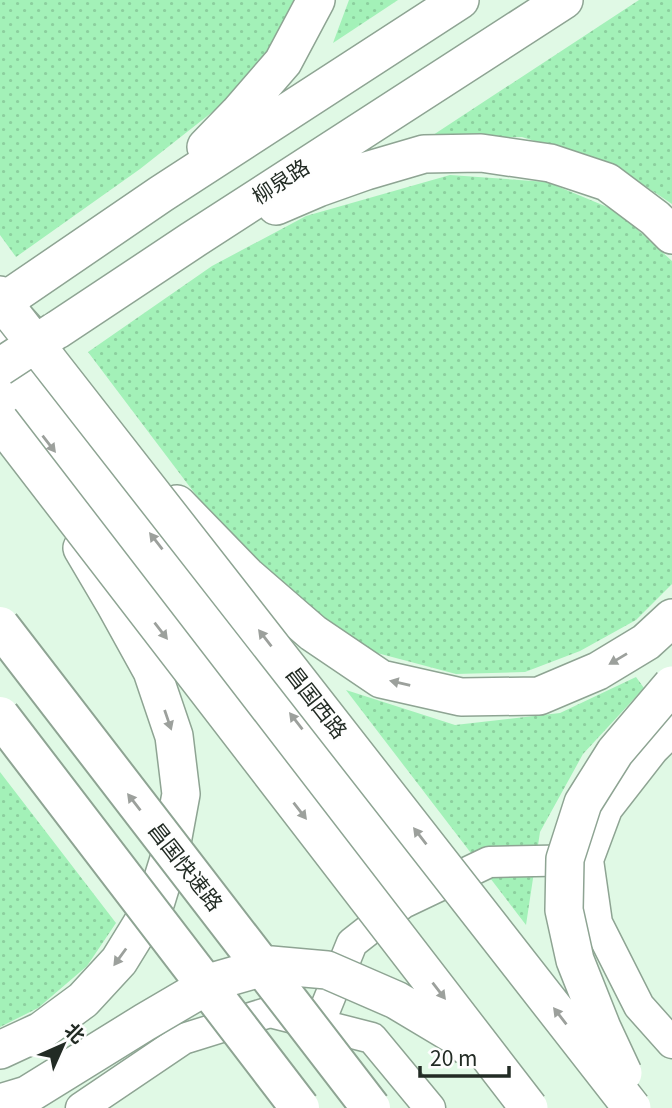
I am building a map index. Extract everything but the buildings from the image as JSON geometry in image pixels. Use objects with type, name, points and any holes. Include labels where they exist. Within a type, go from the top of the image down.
[{"type":"highway","name":"昌国快速路","points":[[0,626],[370,1108]]},
{"type":"highway","points":[[0,716],[300,1108]]},
{"type":"main road","points":[[161,194],[238,114],[283,62],[316,0]]},
{"type":"main road","points":[[460,0],[161,194],[7,307],[178,506],[246,575],[313,633],[381,678],[461,697],[539,696],[610,664],[646,642],[672,618]]},
{"type":"main road","name":"柳泉路","points":[[0,367],[564,0]]},
{"type":"main road","points":[[191,241],[318,188],[390,164],[424,154],[481,153],[550,163],[607,182],[655,218],[672,235]]},
{"type":"main road","name":"昌国西路","points":[[7,307],[632,1108]]},
{"type":"main road","points":[[0,421],[529,1108]]},
{"type":"main road","points":[[0,429],[72,533],[116,604],[152,671],[174,736],[181,794],[169,859],[156,901],[119,961],[83,1000],[41,1031],[0,1050]]},
{"type":"main road","points":[[640,1108],[575,960],[564,910],[565,859],[583,803],[615,752],[672,685]]},
{"type":"main road","points":[[0,1103],[27,1095],[215,981],[271,965],[327,970],[396,1000],[458,1038],[529,1108]]},
{"type":"lane","points":[[7,307],[415,897]]},
{"type":"lane","points":[[0,382],[415,897]]},
{"type":"lane","points":[[672,731],[653,750],[607,809],[588,860],[597,923],[639,1006],[672,1043]]},
{"type":"lane","points":[[319,1024],[352,943],[415,897],[489,862],[588,860]]},
{"type":"lane","points":[[81,1108],[183,1039],[270,1012],[372,1038],[430,1108]]},
{"type":"green space","points":[[0,0],[304,0],[253,80],[140,169],[16,257],[0,235]]},
{"type":"green space","points":[[349,0],[398,0],[333,43]]},
{"type":"green space","points":[[639,0],[672,0],[672,204],[618,168],[522,137],[427,139]]},
{"type":"green space","points":[[450,175],[547,182],[617,211],[672,261],[672,584],[636,620],[580,651],[525,672],[456,674],[362,649],[268,581],[205,507],[88,352],[212,266],[306,216]]},
{"type":"green space","points":[[636,677],[644,688],[583,754],[540,832],[526,925],[346,690],[455,725],[560,713]]},
{"type":"green space","points":[[0,772],[116,923],[87,966],[38,1008],[0,1027]]}]
